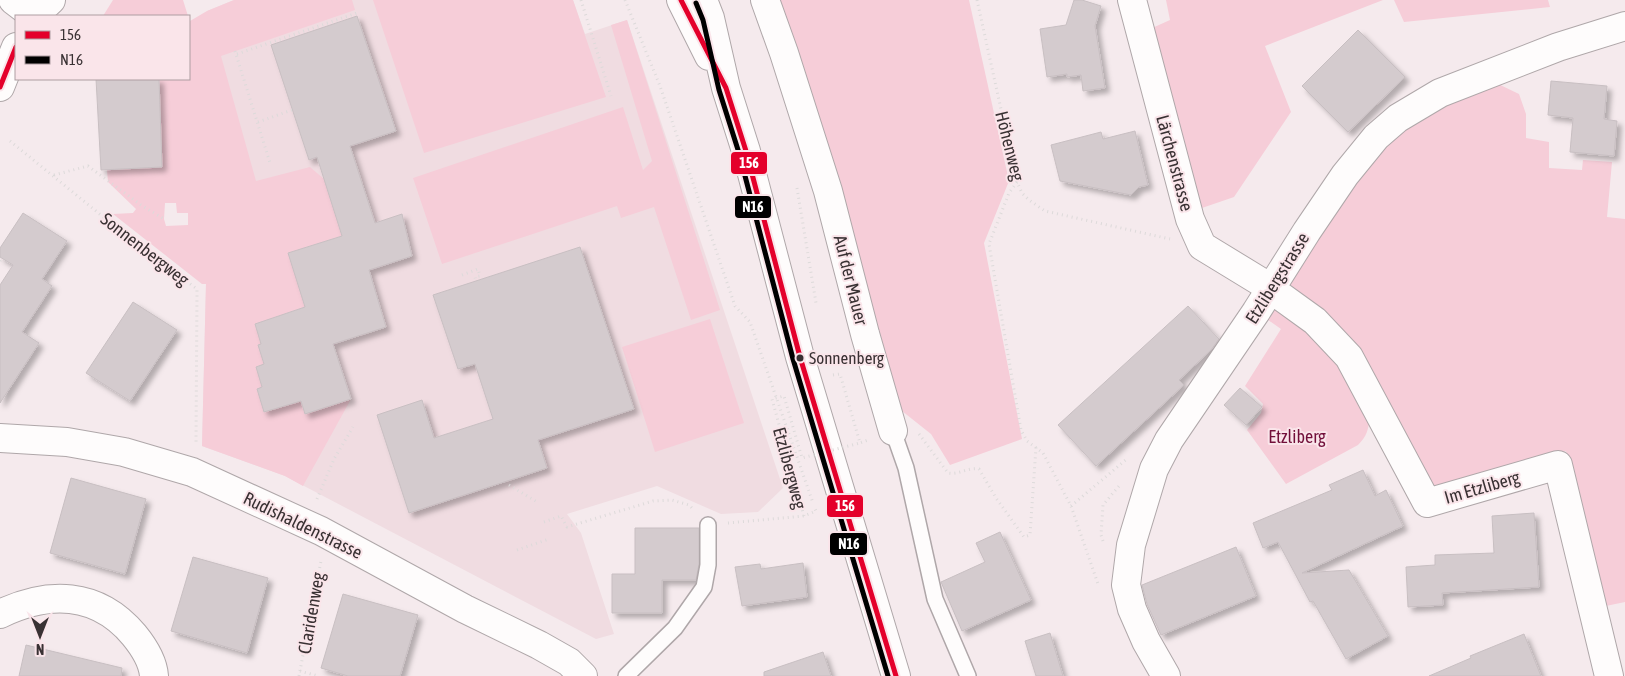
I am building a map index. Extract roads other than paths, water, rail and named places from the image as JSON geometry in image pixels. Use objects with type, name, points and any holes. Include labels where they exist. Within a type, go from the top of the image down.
[{"type":"street","points":[[13,0],[33,15]]},
{"type":"street","points":[[35,15],[51,0]]},
{"type":"street","points":[[681,0],[726,88]]},
{"type":"street","points":[[703,0],[710,18],[726,88],[746,151],[800,358],[896,676]]},
{"type":"street","name":"Auf der Mauer","points":[[764,0],[784,53],[828,191],[865,334],[893,431]]},
{"type":"street","name":"Lärchenstrasse","points":[[1132,0],[1190,218],[1202,246],[1271,289]]},
{"type":"street","name":"Etzlibergstrasse","points":[[1166,676],[1146,641],[1132,609],[1126,585],[1131,545],[1154,469],[1168,440],[1271,289],[1344,175],[1376,137],[1398,118],[1440,93],[1558,47],[1625,26]]},
{"type":"street","points":[[0,87],[15,50]]},
{"type":"street","name":"Im Etzliberg","points":[[1271,289],[1315,321],[1349,358],[1427,502],[1558,465],[1609,676]]},
{"type":"street","name":"Rudishaldenstrasse","points":[[0,438],[67,442],[124,452],[192,472],[321,531],[465,609],[539,644],[569,662],[583,676]]},
{"type":"street","points":[[0,614],[19,605],[44,599],[73,598],[100,608],[126,626],[143,646],[154,676]]},
{"type":"lane","name":"Auf der Mauer","points":[[893,431],[906,468],[935,599],[968,676]]},
{"type":"lane","points":[[626,676],[675,628],[704,587],[708,565],[708,525]]},
{"type":"place","name":"Sonnenberg","points":[[800,358]]},
{"type":"park label","name":"Etzliberg","points":[[1297,436]]}]
